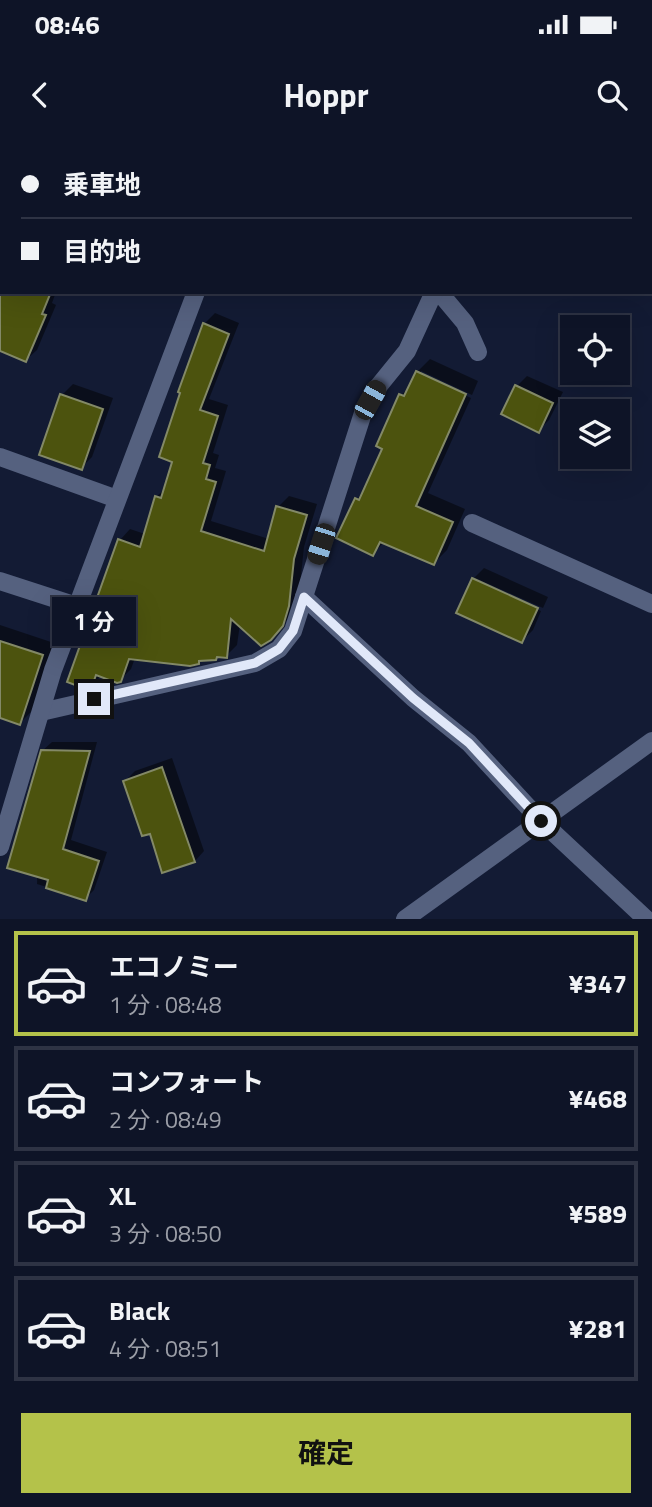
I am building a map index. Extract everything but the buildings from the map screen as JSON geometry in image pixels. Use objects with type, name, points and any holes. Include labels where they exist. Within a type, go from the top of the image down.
[{"type":"street","points":[[0,847],[53,670],[194,294]]},
{"type":"street","points":[[41,712],[255,663],[279,649],[293,631],[363,413],[377,388],[407,351],[435,294]]},
{"type":"street","points":[[438,294],[464,323],[478,352]]},
{"type":"street","points":[[0,457],[117,499]]},
{"type":"street","points":[[472,523],[652,604]]},
{"type":"street","points":[[0,581],[77,606]]},
{"type":"street","points":[[304,597],[413,698],[469,743],[541,821],[646,919]]},
{"type":"street","points":[[405,919],[652,741]]},
{"type":"route","points":[[94,699],[255,663],[279,649],[293,631],[304,597],[413,698],[469,743],[541,821]]}]
